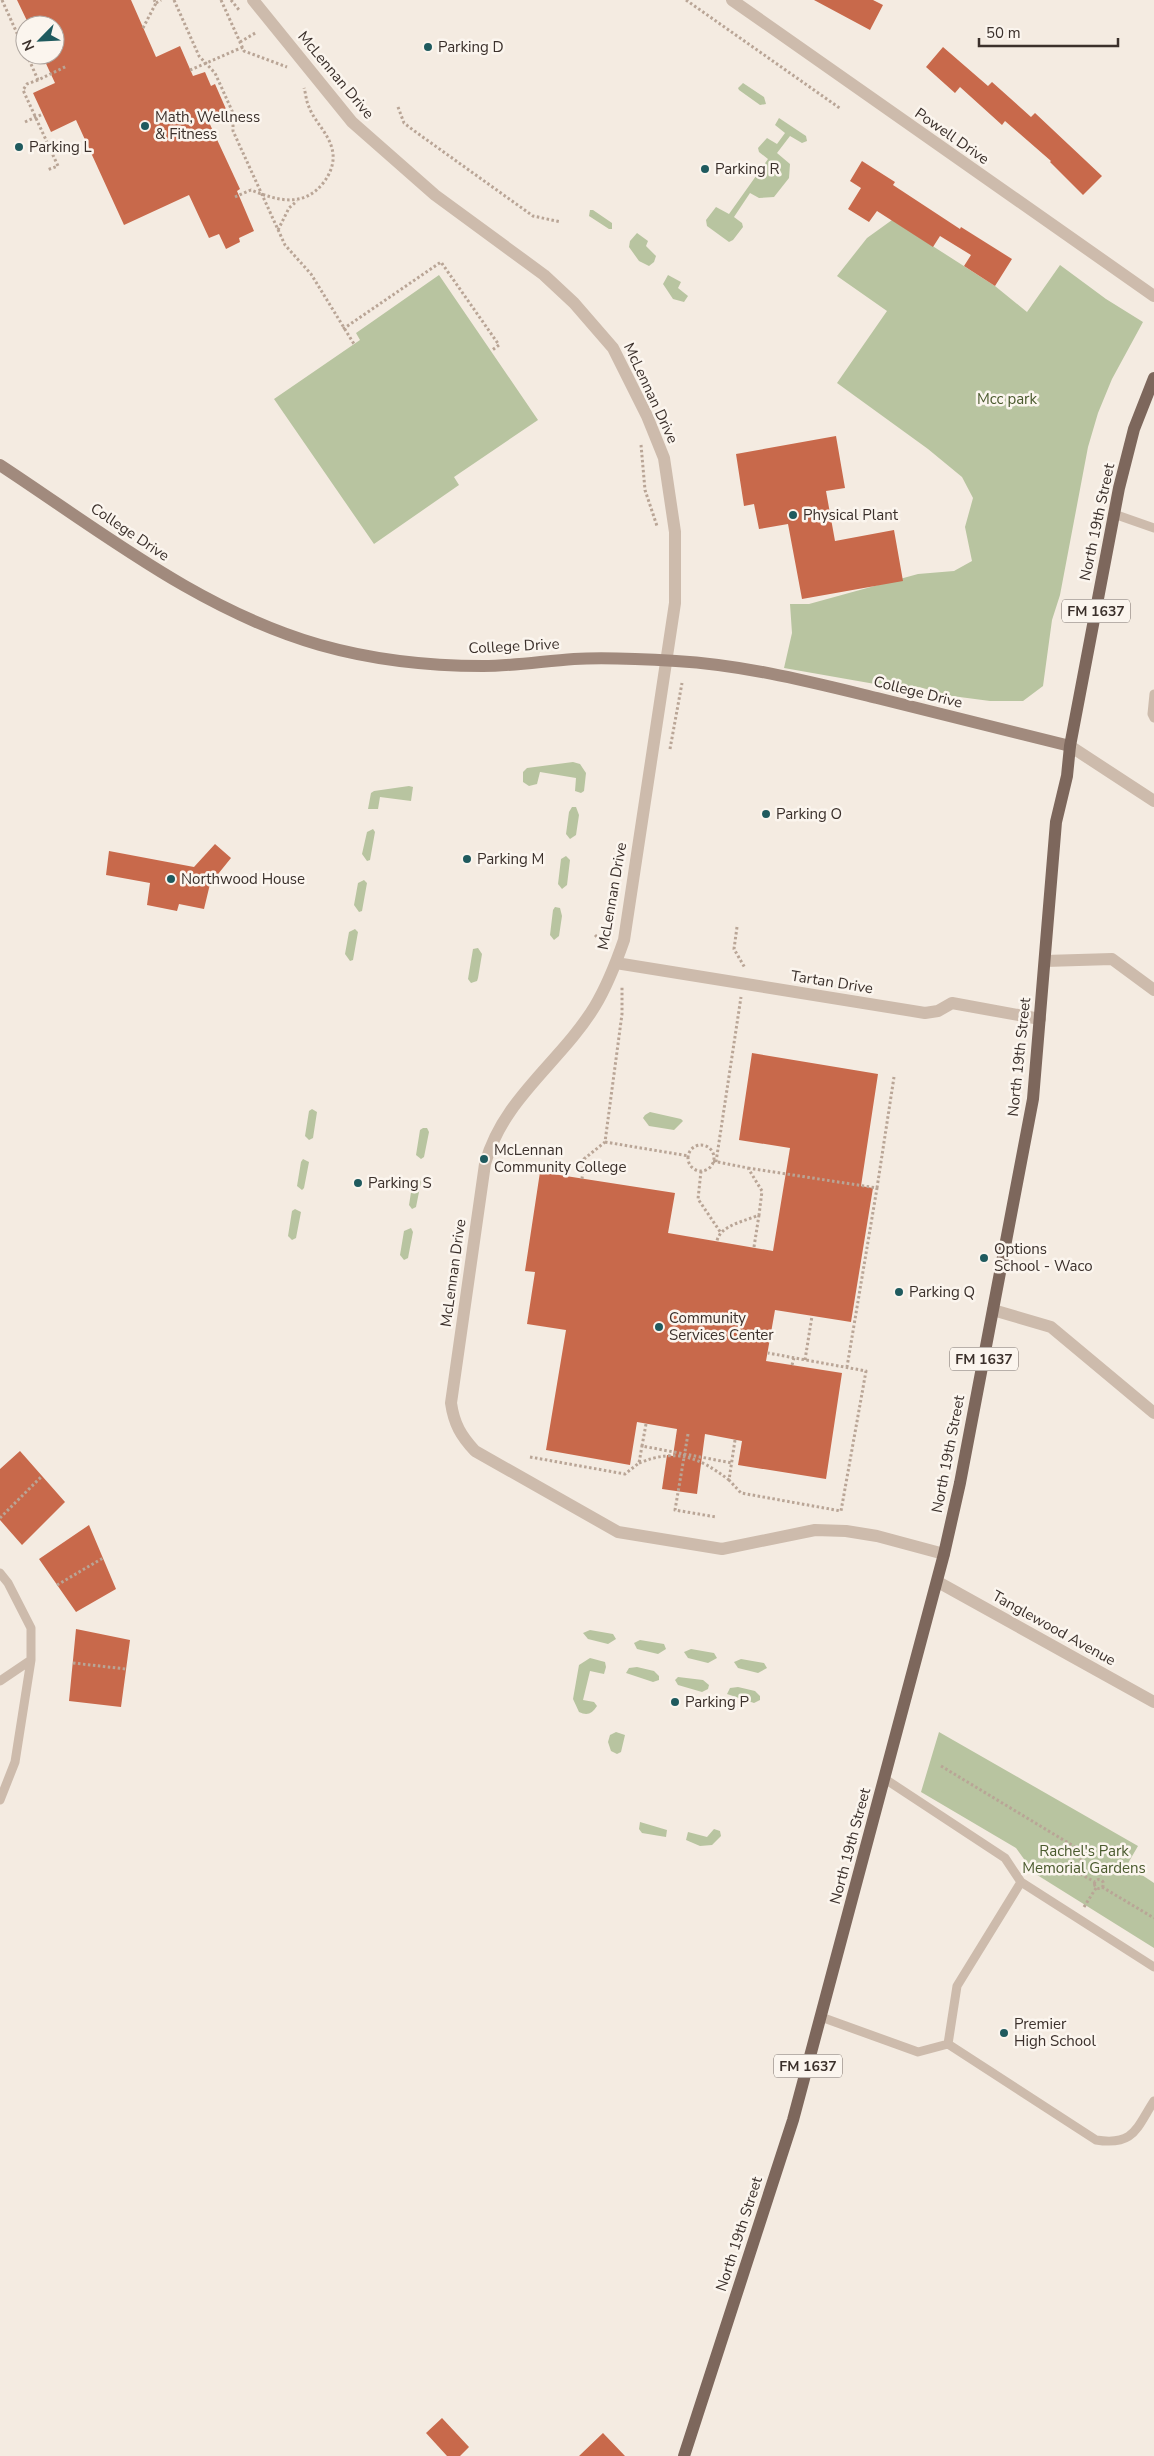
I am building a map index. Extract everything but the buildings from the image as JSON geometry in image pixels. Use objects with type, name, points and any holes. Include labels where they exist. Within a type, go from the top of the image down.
[{"type":"main road","name":"North 19th Street","points":[[684,2456],[793,2120],[938,1582],[1033,1099],[1056,822],[1067,776],[1070,746],[1114,514],[1134,429],[1154,378]]},
{"type":"street","name":"McLennan Drive","points":[[253,0],[352,122],[435,194],[544,275],[574,303],[613,348],[647,416],[664,458],[675,532],[675,603],[624,940],[616,963],[591,1012],[522,1094],[491,1141],[485,1164],[451,1403],[454,1422],[461,1436],[475,1451],[618,1532],[722,1549],[815,1530],[846,1531],[877,1536],[944,1554]]},
{"type":"street","name":"Powell Drive","points":[[732,0],[1154,296]]},
{"type":"street","name":"College Drive","points":[[0,465],[188,588],[258,623],[322,646],[379,659],[438,665],[486,666],[576,659],[666,660],[737,667],[794,678],[1070,746]]},
{"type":"street","points":[[1070,746],[1154,801]]},
{"type":"street","points":[[1045,962],[1112,959],[1154,990]]},
{"type":"street","name":"Tartan Drive","points":[[616,963],[925,1013],[938,1011],[952,1003],[1040,1019]]},
{"type":"street","points":[[993,1310],[1051,1327],[1154,1414]]},
{"type":"street","name":"Tanglewood Avenue","points":[[938,1582],[1154,1702]]},
{"type":"lane","points":[[1114,514],[1154,528]]},
{"type":"lane","points":[[1154,694],[1152,714],[1154,718]]},
{"type":"lane","points":[[0,1573],[8,1583],[31,1628],[31,1660],[15,1762],[0,1800]]},
{"type":"lane","points":[[0,1681],[31,1660]]},
{"type":"lane","points":[[885,1779],[1005,1858],[1021,1882],[1154,1968]]},
{"type":"lane","points":[[948,2044],[957,1986],[1021,1882]]},
{"type":"lane","points":[[821,2017],[918,2052],[948,2044],[1096,2140],[1114,2143],[1132,2136],[1154,2102]]},
{"type":"path","points":[[2,0],[15,29]]},
{"type":"path","points":[[144,28],[155,1],[160,0]]},
{"type":"path","points":[[174,0],[199,56],[215,73],[232,113],[233,131],[260,194],[285,245],[311,274],[343,329],[354,344]]},
{"type":"path","points":[[221,0],[244,51],[287,68]]},
{"type":"path","points":[[231,0],[241,12]]},
{"type":"path","points":[[686,0],[840,109]]},
{"type":"path","points":[[252,25],[260,36]]},
{"type":"path","points":[[240,42],[257,32]]},
{"type":"path","points":[[190,70],[243,47]]},
{"type":"path","points":[[282,61],[294,75]]},
{"type":"path","points":[[31,65],[38,80]]},
{"type":"path","points":[[47,170],[58,166],[23,90],[30,83],[67,66]]},
{"type":"path","points":[[28,79],[30,83]]},
{"type":"path","points":[[299,81],[309,93]]},
{"type":"path","points":[[278,230],[289,208],[297,201],[311,196],[320,187],[332,164],[333,153],[328,139],[309,108],[304,88]]},
{"type":"path","points":[[398,107],[404,123],[533,216],[561,222]]},
{"type":"path","points":[[25,122],[43,114]]},
{"type":"path","points":[[235,197],[251,190],[260,194],[297,201]]},
{"type":"path","points":[[343,329],[441,262],[499,345],[491,351]]},
{"type":"path","points":[[639,436],[645,490],[658,531]]},
{"type":"path","points":[[669,757],[682,683]]},
{"type":"path","points":[[737,927],[734,950],[745,967],[745,973]]},
{"type":"path","points":[[595,935],[607,948]]},
{"type":"path","points":[[582,1179],[584,1159],[605,1142],[624,990]]},
{"type":"path","points":[[701,1171],[710,1167],[715,1161],[741,999]]},
{"type":"path","points":[[847,1368],[894,1077]]},
{"type":"path","points":[[605,1142],[689,1156]]},
{"type":"path","points":[[701,1171],[693,1167],[689,1156],[692,1149],[701,1145],[710,1149],[715,1161]]},
{"type":"path","points":[[715,1161],[877,1188]]},
{"type":"path","points":[[748,1168],[762,1191],[754,1248]]},
{"type":"path","points":[[701,1171],[698,1199],[721,1233]]},
{"type":"path","points":[[717,1241],[721,1233],[759,1215]]},
{"type":"path","points":[[805,1360],[812,1316]]},
{"type":"path","points":[[642,1446],[703,1461],[730,1480],[741,1493],[841,1511],[866,1370],[768,1353]]},
{"type":"path","points":[[792,1365],[794,1358]]},
{"type":"path","points":[[639,1463],[646,1424]]},
{"type":"path","points":[[688,1434],[675,1510],[716,1517]]},
{"type":"path","points":[[730,1480],[735,1440]]},
{"type":"path","points":[[530,1457],[625,1474],[639,1463],[663,1455],[685,1456],[732,1463]]},
{"type":"path","points":[[0,1518],[42,1476]]},
{"type":"path","points":[[57,1585],[103,1558]]},
{"type":"path","points":[[73,1662],[126,1668]]},
{"type":"path","points":[[941,1766],[1085,1853],[1075,1871],[1095,1882],[1102,1881],[1102,1888]]},
{"type":"path","points":[[1076,1918],[1096,1888],[1095,1882]]},
{"type":"path","points":[[1096,1888],[1102,1888],[1154,1918]]},
{"type":"green space","points":[[743,83],[764,97],[766,104],[760,105],[739,90],[738,88]]},
{"type":"green space","points":[[779,118],[806,136],[807,141],[802,143],[790,136],[777,153],[790,164],[789,178],[774,197],[759,198],[750,193],[734,217],[742,223],[743,227],[733,240],[729,242],[707,226],[706,220],[716,207],[729,214],[768,159],[759,152],[758,148],[767,138],[777,144],[785,133],[775,125]]},
{"type":"green space","points":[[590,210],[593,210],[612,223],[612,229],[589,216]]},
{"type":"green space","name":"Mcc park","points":[[892,220],[995,286],[1027,312],[1060,265],[1106,299],[1143,322],[1112,379],[1098,413],[1088,447],[1060,595],[1052,620],[1043,686],[1023,701],[990,701],[952,696],[919,687],[875,684],[784,668],[792,633],[790,604],[809,604],[918,574],[954,571],[972,561],[965,527],[973,498],[962,477],[928,449],[837,383],[887,311],[837,276],[867,238]]},
{"type":"green space","points":[[637,233],[648,241],[646,246],[656,256],[654,262],[649,266],[639,261],[629,247],[630,241]]},
{"type":"green space","points":[[439,275],[538,420],[454,477],[459,485],[374,544],[274,399],[360,340],[356,333]]},
{"type":"green space","points":[[668,275],[681,282],[678,288],[688,296],[684,302],[673,299],[663,284]]},
{"type":"green space","points":[[573,762],[580,764],[586,773],[584,791],[581,793],[575,791],[576,778],[540,772],[537,784],[529,786],[523,782],[523,772],[527,768]]},
{"type":"green space","points":[[413,787],[411,801],[380,797],[378,809],[368,809],[371,793],[374,791]]},
{"type":"green space","points":[[572,807],[576,807],[579,815],[576,835],[570,839],[566,834],[569,812]]},
{"type":"green space","points":[[373,829],[375,832],[370,860],[367,861],[362,854],[367,832]]},
{"type":"green space","points":[[566,856],[570,860],[567,885],[562,889],[558,884],[561,859]]},
{"type":"green space","points":[[364,880],[367,883],[362,911],[359,912],[354,905],[358,883]]},
{"type":"green space","points":[[555,907],[560,908],[562,916],[559,936],[554,940],[550,935]]},
{"type":"green space","points":[[355,929],[358,932],[353,960],[350,961],[345,954],[349,932]]},
{"type":"green space","points":[[478,948],[482,954],[478,978],[477,981],[471,983],[468,979],[473,949]]},
{"type":"green space","points":[[312,1109],[317,1112],[313,1138],[309,1140],[305,1136],[309,1111]]},
{"type":"green space","points":[[650,1112],[683,1121],[674,1130],[649,1126],[643,1118]]},
{"type":"green space","points":[[427,1128],[429,1132],[424,1157],[421,1159],[416,1155],[420,1130]]},
{"type":"green space","points":[[303,1159],[309,1162],[302,1190],[297,1186]]},
{"type":"green space","points":[[419,1178],[421,1182],[416,1207],[412,1209],[409,1205],[413,1180]]},
{"type":"green space","points":[[295,1209],[301,1212],[296,1238],[292,1240],[288,1236],[292,1211]]},
{"type":"green space","points":[[411,1228],[413,1232],[408,1258],[404,1260],[400,1255],[404,1231]]},
{"type":"green space","points":[[590,1630],[613,1634],[616,1639],[608,1644],[588,1639],[583,1633]]},
{"type":"green space","points":[[640,1640],[664,1644],[666,1649],[658,1654],[637,1649],[634,1643]]},
{"type":"green space","points":[[691,1649],[714,1653],[717,1658],[708,1663],[688,1658],[684,1652]]},
{"type":"green space","points":[[590,1658],[605,1662],[606,1667],[604,1674],[590,1671],[583,1700],[594,1702],[597,1706],[593,1711],[584,1714],[579,1712],[573,1699],[579,1665]]},
{"type":"green space","points":[[741,1659],[764,1663],[767,1668],[758,1673],[738,1668],[734,1662]]},
{"type":"green space","points":[[637,1667],[654,1671],[659,1676],[659,1680],[653,1682],[626,1673],[629,1668]]},
{"type":"green space","points":[[678,1677],[703,1680],[709,1685],[708,1689],[702,1692],[678,1685],[675,1680]]},
{"type":"green space","points":[[738,1687],[755,1691],[760,1696],[760,1700],[754,1703],[727,1694],[730,1688]]},
{"type":"green space","points":[[616,1732],[625,1735],[621,1752],[617,1754],[611,1751],[608,1742],[610,1735]]},
{"type":"green space","name":"Rachel's Park Memorial Gardens","points":[[939,1732],[1138,1846],[1127,1865],[1154,1883],[1154,1948],[1034,1873],[1016,1848],[921,1792]]},
{"type":"green space","points":[[640,1822],[667,1830],[666,1837],[642,1833],[639,1829]]},
{"type":"green space","points":[[714,1829],[720,1831],[721,1836],[712,1845],[700,1846],[686,1840],[688,1832],[707,1837]]},
{"type":"place","name":"Parking D","points":[[428,47]]},
{"type":"place","name":"Math, Wellness & Fitness","points":[[145,126]]},
{"type":"place","name":"Parking L","points":[[19,147]]},
{"type":"place","name":"Parking R","points":[[705,169]]},
{"type":"place","name":"Physical Plant","points":[[793,515]]},
{"type":"place","name":"Parking O","points":[[766,814]]},
{"type":"place","name":"Parking M","points":[[467,859]]},
{"type":"place","name":"Northwood House","points":[[171,879]]},
{"type":"place","name":"McLennan Community College","points":[[484,1159]]},
{"type":"place","name":"Parking S","points":[[358,1183]]},
{"type":"place","name":"Options School - Waco","points":[[984,1258]]},
{"type":"place","name":"Parking Q","points":[[899,1292]]},
{"type":"place","name":"Community Services Center","points":[[659,1327]]},
{"type":"place","name":"Parking P","points":[[675,1702]]},
{"type":"place","name":"Premier High School","points":[[1004,2033]]}]
